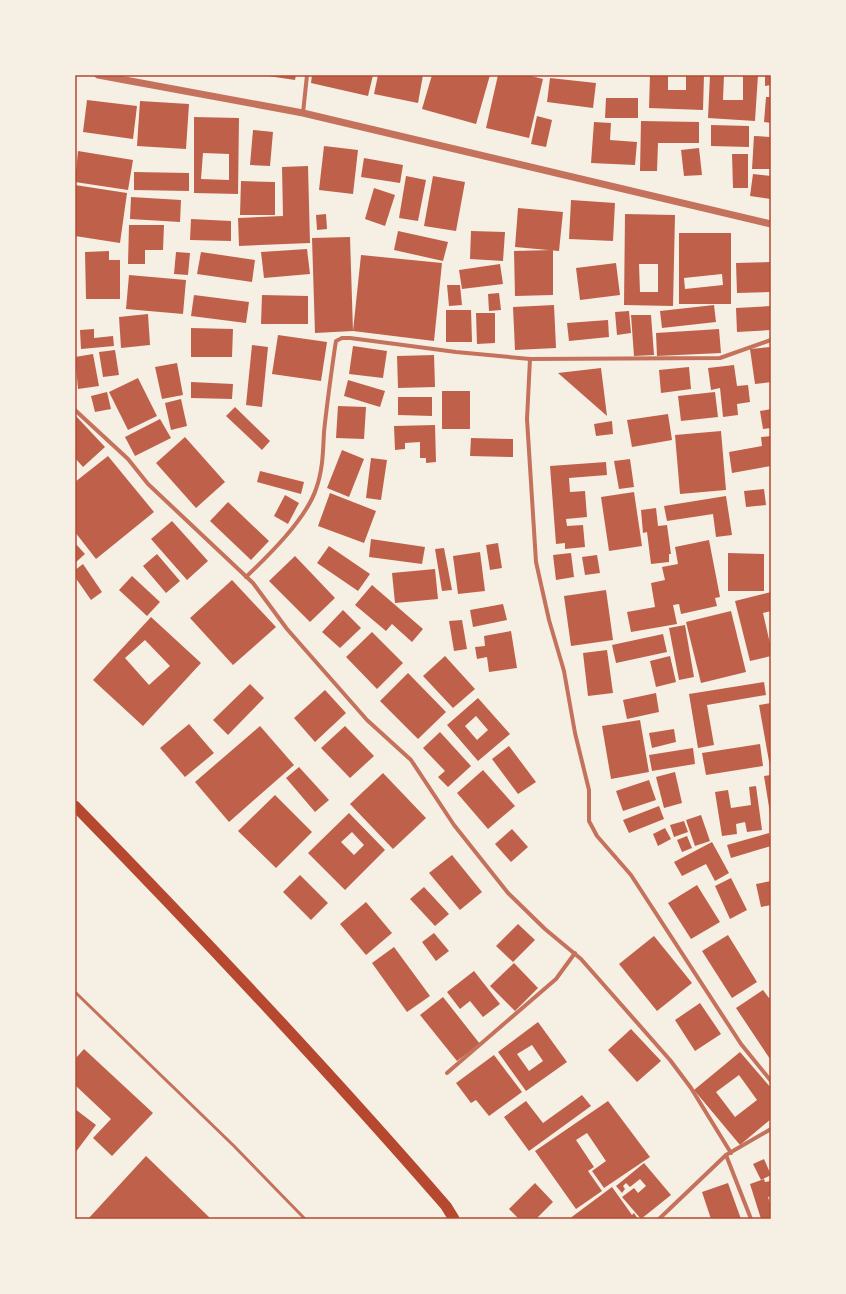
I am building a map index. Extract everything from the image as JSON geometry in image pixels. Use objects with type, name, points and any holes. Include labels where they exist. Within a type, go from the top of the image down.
[{"type":"highway","points":[[75,806],[153,886],[380,1130],[446,1206],[454,1219]]},
{"type":"street","points":[[98,75],[303,113],[771,224]]},
{"type":"street","points":[[303,113],[307,75]]},
{"type":"street","points":[[246,577],[271,552],[301,516],[316,490],[323,460],[324,432],[336,341],[342,338],[456,352],[530,359],[720,358],[771,340]]},
{"type":"street","points":[[530,359],[527,419],[536,562],[549,620],[564,671],[575,732],[589,790],[589,821],[597,836],[631,874],[741,1044],[771,1081]]},
{"type":"street","points":[[75,410],[128,459],[148,484],[246,577],[287,629],[367,720],[411,760],[454,825],[508,893],[545,929],[581,959],[670,1060],[691,1088],[728,1154],[751,1219]]},
{"type":"street","points":[[447,1073],[556,979],[575,953]]},
{"type":"street","points":[[659,1219],[728,1154],[771,1129]]},
{"type":"lane","points":[[75,992],[234,1146],[305,1219]]},
{"type":"building","points":[[261,75],[296,75],[295,80]]},
{"type":"building","points":[[312,75],[373,75],[368,96],[311,83]]},
{"type":"building","points":[[378,75],[423,75],[418,103],[374,94]]},
{"type":"building","points":[[432,75],[490,75],[476,124],[422,109]]},
{"type":"building","points":[[498,75],[527,75],[543,79],[529,138],[486,128]]},
{"type":"building","points":[[650,75],[668,75],[668,90],[686,90],[686,75],[704,75],[703,110],[649,108]]},
{"type":"building","points":[[710,75],[724,75],[723,100],[743,100],[743,75],[758,75],[755,121],[708,118]]},
{"type":"building","points":[[765,75],[771,75],[771,85],[765,86]]},
{"type":"building","points":[[550,78],[596,83],[593,108],[547,102]]},
{"type":"building","points":[[766,97],[771,97],[771,123],[764,122]]},
{"type":"building","points":[[606,98],[638,98],[638,118],[605,118]]},
{"type":"building","points":[[87,100],[137,106],[133,139],[83,132]]},
{"type":"building","points":[[140,101],[189,104],[186,149],[137,146]]},
{"type":"building","points":[[537,116],[552,120],[546,147],[531,144]]},
{"type":"building","points":[[194,117],[239,118],[238,194],[194,193]],"holes":[[[203,153],[229,154],[229,180],[201,179]]]},
{"type":"building","points":[[641,121],[699,122],[699,143],[658,143],[657,171],[640,171]]},
{"type":"building","points":[[594,122],[611,123],[610,140],[637,142],[635,165],[591,163]]},
{"type":"building","points":[[711,125],[749,126],[749,147],[711,146]]},
{"type":"building","points":[[253,130],[273,132],[270,166],[250,165]]},
{"type":"building","points":[[754,136],[771,137],[770,169],[752,169]]},
{"type":"building","points":[[324,146],[358,150],[353,194],[319,190]]},
{"type":"building","points":[[699,148],[702,175],[684,176],[681,150]]},
{"type":"building","points":[[78,151],[133,160],[128,190],[75,182]]},
{"type":"building","points":[[732,154],[748,154],[748,188],[733,188]]},
{"type":"building","points":[[364,158],[403,165],[400,183],[361,177]]},
{"type":"building","points":[[308,166],[310,243],[239,246],[238,218],[283,216],[282,167]]},
{"type":"building","points":[[134,172],[189,173],[189,191],[134,190]]},
{"type":"building","points":[[753,174],[771,176],[771,199],[750,196]]},
{"type":"building","points":[[406,176],[426,180],[418,221],[399,218]]},
{"type":"building","points":[[433,176],[465,182],[456,231],[424,226]]},
{"type":"building","points":[[241,181],[275,182],[275,215],[240,215]]},
{"type":"building","points":[[75,185],[127,193],[120,243],[75,236]]},
{"type":"building","points":[[374,188],[395,195],[385,226],[365,219]]},
{"type":"building","points":[[131,197],[181,200],[180,222],[130,219]]},
{"type":"building","points":[[571,200],[615,203],[613,241],[569,239]]},
{"type":"building","points":[[518,208],[563,212],[559,251],[515,247]]},
{"type":"building","points":[[326,214],[327,229],[317,230],[316,215]]},
{"type":"building","points":[[625,214],[675,215],[673,306],[624,305]],"holes":[[[639,264],[658,264],[658,292],[640,292]]]},
{"type":"building","points":[[191,219],[231,221],[231,241],[190,240]]},
{"type":"building","points":[[129,225],[164,225],[163,250],[145,250],[145,264],[128,264]]},
{"type":"building","points":[[398,231],[448,242],[443,261],[394,250]]},
{"type":"building","points":[[471,231],[505,232],[503,261],[470,259]]},
{"type":"building","points":[[679,233],[731,233],[731,304],[679,304]],"holes":[[[722,274],[723,285],[685,289],[684,278]]]},
{"type":"building","points":[[350,237],[353,331],[315,333],[312,238]]},
{"type":"building","points":[[307,249],[310,274],[264,278],[261,252]]},
{"type":"building","points":[[553,250],[553,295],[515,296],[514,251]]},
{"type":"building","points":[[109,251],[109,260],[120,260],[120,299],[86,299],[85,252]]},
{"type":"building","points":[[176,252],[190,253],[188,275],[174,274]]},
{"type":"building","points":[[201,252],[255,260],[252,282],[197,274]]},
{"type":"building","points":[[361,255],[442,263],[434,341],[353,331]]},
{"type":"building","points":[[771,262],[771,292],[737,293],[736,263]]},
{"type":"building","points":[[616,263],[620,295],[580,300],[576,268]]},
{"type":"building","points":[[500,264],[503,284],[462,289],[459,270]]},
{"type":"building","points":[[129,275],[186,280],[183,314],[126,309]]},
{"type":"building","points":[[447,285],[460,285],[462,305],[449,306]]},
{"type":"building","points":[[499,293],[501,310],[489,311],[488,294]]},
{"type":"building","points":[[194,295],[249,302],[246,323],[191,316]]},
{"type":"building","points":[[262,295],[308,296],[308,324],[261,324]]},
{"type":"building","points":[[554,305],[556,348],[515,350],[513,307]]},
{"type":"building","points":[[714,305],[716,322],[662,328],[660,311]]},
{"type":"building","points":[[771,306],[771,330],[737,332],[736,308]]},
{"type":"building","points":[[446,310],[471,310],[472,342],[446,342]]},
{"type":"building","points":[[629,311],[631,333],[617,335],[615,312]]},
{"type":"building","points":[[476,313],[495,313],[495,343],[477,344]]},
{"type":"building","points":[[148,314],[150,345],[121,348],[119,317]]},
{"type":"building","points":[[631,315],[651,315],[654,355],[634,356]]},
{"type":"building","points":[[608,320],[609,337],[569,341],[567,323]]},
{"type":"building","points":[[191,328],[233,329],[232,357],[191,357]]},
{"type":"building","points":[[94,329],[94,338],[113,336],[114,346],[81,349],[80,330]]},
{"type":"building","points":[[719,329],[721,353],[657,356],[656,333]]},
{"type":"building","points":[[278,335],[327,342],[321,381],[272,374]]},
{"type":"building","points":[[252,345],[268,347],[262,407],[246,405]]},
{"type":"building","points":[[353,346],[387,351],[383,378],[349,374]]},
{"type":"building","points":[[771,347],[771,382],[755,384],[750,349]]},
{"type":"building","points":[[115,350],[119,375],[103,377],[99,352]]},
{"type":"building","points":[[93,354],[99,386],[78,389],[75,357]]},
{"type":"building","points":[[434,355],[435,387],[398,388],[397,356]]},
{"type":"building","points":[[177,363],[183,395],[162,399],[155,367]]},
{"type":"building","points":[[734,365],[737,386],[748,385],[750,402],[737,404],[738,415],[723,417],[720,388],[711,390],[708,368]]},
{"type":"building","points":[[689,367],[691,389],[661,393],[659,370]]},
{"type":"building","points":[[601,368],[607,416],[558,373]]},
{"type":"building","points":[[138,378],[157,416],[128,430],[109,392]]},
{"type":"building","points":[[348,380],[385,391],[380,407],[344,396]]},
{"type":"building","points":[[191,382],[233,384],[232,399],[191,398]]},
{"type":"building","points":[[442,391],[470,391],[470,429],[442,429]]},
{"type":"building","points":[[107,392],[111,409],[95,412],[91,396]]},
{"type":"building","points":[[715,392],[718,417],[681,421],[678,396]]},
{"type":"building","points":[[398,397],[432,397],[432,416],[398,415]]},
{"type":"building","points":[[181,399],[187,426],[171,430],[165,403]]},
{"type":"building","points":[[338,406],[366,407],[364,439],[336,438]]},
{"type":"building","points":[[235,407],[270,441],[262,450],[226,416]]},
{"type":"building","points":[[771,409],[771,428],[763,429],[760,411]]},
{"type":"building","points":[[668,414],[672,440],[632,447],[627,420]]},
{"type":"building","points":[[75,415],[105,447],[83,467],[75,458]]},
{"type":"building","points":[[160,419],[171,438],[135,456],[125,437]]},
{"type":"building","points":[[612,421],[613,434],[596,436],[594,424]]},
{"type":"building","points":[[435,425],[436,462],[426,463],[426,458],[420,458],[420,442],[405,443],[405,449],[395,450],[394,426]]},
{"type":"building","points":[[721,431],[726,490],[680,494],[675,435]]},
{"type":"building","points":[[771,436],[771,466],[732,473],[729,452],[762,446],[761,437]]},
{"type":"building","points":[[185,437],[225,482],[196,508],[156,463]]},
{"type":"building","points":[[471,438],[513,439],[513,457],[470,456]]},
{"type":"building","points":[[342,450],[364,459],[349,497],[327,488]]},
{"type":"building","points":[[108,456],[154,512],[96,559],[75,532],[75,482]]},
{"type":"building","points":[[371,458],[387,460],[381,500],[366,498]]},
{"type":"building","points":[[630,459],[634,487],[619,489],[614,461]]},
{"type":"building","points":[[606,462],[607,475],[569,478],[570,492],[585,491],[587,517],[566,519],[567,526],[583,525],[585,547],[565,549],[565,543],[556,544],[550,466]]},
{"type":"building","points":[[260,471],[304,482],[301,494],[257,482]]},
{"type":"building","points":[[764,489],[766,505],[746,507],[744,491]]},
{"type":"building","points":[[634,492],[642,546],[609,551],[601,497]]},
{"type":"building","points":[[330,493],[376,511],[364,543],[318,526]]},
{"type":"building","points":[[285,495],[299,503],[288,524],[274,516]]},
{"type":"building","points":[[726,496],[732,535],[716,537],[713,514],[667,521],[664,506]]},
{"type":"building","points":[[228,502],[269,541],[251,560],[210,521]]},
{"type":"building","points":[[656,508],[658,526],[667,525],[671,554],[669,554],[669,562],[651,564],[647,532],[643,533],[641,510]]},
{"type":"building","points":[[172,521],[208,561],[187,580],[151,539]]},
{"type":"building","points":[[371,539],[425,547],[422,564],[369,557]]},
{"type":"building","points":[[709,540],[720,597],[715,598],[717,606],[681,614],[679,604],[673,605],[677,624],[631,632],[627,612],[655,607],[651,583],[665,580],[662,567],[678,564],[675,547]]},
{"type":"building","points":[[75,543],[85,554],[75,563]]},
{"type":"building","points":[[498,543],[502,568],[490,570],[486,545]]},
{"type":"building","points":[[329,546],[370,574],[358,591],[317,563]]},
{"type":"building","points":[[444,548],[452,590],[442,591],[435,549]]},
{"type":"building","points":[[480,552],[485,591],[458,594],[453,556]]},
{"type":"building","points":[[571,553],[574,577],[556,580],[553,555]]},
{"type":"building","points":[[728,553],[764,554],[764,591],[728,591]]},
{"type":"building","points":[[157,554],[180,581],[166,593],[143,566]]},
{"type":"building","points":[[597,555],[600,573],[585,575],[582,557]]},
{"type":"building","points":[[295,556],[335,598],[310,622],[269,581]]},
{"type":"building","points":[[83,564],[102,592],[91,600],[75,577],[75,570]]},
{"type":"building","points":[[435,569],[438,599],[395,603],[392,573]]},
{"type":"building","points":[[132,576],[160,602],[147,616],[119,590]]},
{"type":"building","points":[[232,580],[276,627],[233,665],[190,618]]},
{"type":"building","points":[[372,585],[423,629],[412,642],[392,624],[386,631],[355,605]]},
{"type":"building","points":[[606,590],[613,640],[571,646],[564,596]]},
{"type":"building","points":[[771,592],[771,611],[763,613],[771,648],[771,656],[750,661],[735,601]]},
{"type":"building","points":[[503,604],[507,620],[473,627],[470,610]]},
{"type":"building","points":[[343,610],[361,628],[340,648],[322,632]]},
{"type":"building","points":[[731,611],[746,672],[701,683],[686,622]]},
{"type":"building","points":[[151,617],[201,663],[143,726],[93,680]],"holes":[[[145,640],[170,666],[149,685],[125,658]]]},
{"type":"building","points":[[462,620],[467,649],[454,651],[449,621]]},
{"type":"building","points":[[685,625],[694,677],[679,680],[669,628]]},
{"type":"building","points":[[511,631],[517,668],[489,672],[487,657],[477,659],[475,647],[485,646],[484,636]]},
{"type":"building","points":[[372,632],[403,663],[377,689],[346,657]]},
{"type":"building","points":[[663,634],[667,652],[616,663],[612,645]]},
{"type":"building","points":[[607,650],[613,693],[588,696],[583,653]]},
{"type":"building","points":[[445,656],[475,689],[453,708],[423,676]]},
{"type":"building","points":[[670,656],[676,682],[656,687],[650,661]]},
{"type":"building","points":[[408,673],[446,712],[418,739],[380,701]]},
{"type":"building","points":[[764,682],[766,695],[707,705],[714,745],[698,748],[689,694]]},
{"type":"building","points":[[250,684],[264,698],[228,735],[213,720]]},
{"type":"building","points":[[325,690],[346,713],[315,742],[294,718]]},
{"type":"building","points":[[656,693],[659,712],[627,719],[623,700]]},
{"type":"building","points":[[478,698],[510,734],[478,761],[447,725]],"holes":[[[476,716],[488,730],[477,740],[465,726]]]},
{"type":"building","points":[[771,703],[771,767],[770,767],[759,705]]},
{"type":"building","points":[[640,720],[649,772],[611,779],[602,726]]},
{"type":"building","points":[[189,724],[214,753],[185,777],[160,748]]},
{"type":"building","points":[[260,726],[294,765],[229,822],[195,782]]},
{"type":"building","points":[[345,726],[374,756],[350,778],[321,748]]},
{"type":"building","points":[[674,729],[676,742],[652,748],[649,733]]},
{"type":"building","points":[[440,732],[471,766],[448,787],[438,777],[445,771],[423,748]]},
{"type":"building","points":[[760,744],[763,766],[706,775],[702,753]]},
{"type":"building","points":[[509,746],[536,782],[518,794],[492,759]]},
{"type":"building","points":[[693,748],[695,764],[652,771],[649,755]]},
{"type":"building","points":[[299,767],[329,800],[315,812],[286,778]]},
{"type":"building","points":[[483,770],[515,806],[488,829],[457,793]]},
{"type":"building","points":[[675,772],[682,803],[664,808],[656,777]]},
{"type":"building","points":[[383,773],[426,818],[393,849],[350,804]]},
{"type":"building","points":[[771,775],[771,813],[770,813],[764,776]]},
{"type":"building","points":[[649,780],[656,800],[623,811],[616,791]]},
{"type":"building","points":[[756,786],[762,830],[747,832],[745,822],[736,824],[737,834],[722,836],[715,792],[728,790],[731,808],[751,805],[749,787]]},
{"type":"building","points":[[275,795],[312,832],[276,868],[238,831]]},
{"type":"building","points":[[659,806],[664,819],[629,833],[623,820]]},
{"type":"building","points":[[349,813],[385,850],[345,890],[308,853]],"holes":[[[352,832],[364,845],[354,855],[341,842]]]},
{"type":"building","points":[[701,815],[710,841],[695,846],[686,820]]},
{"type":"building","points":[[684,821],[688,832],[674,837],[670,825]]},
{"type":"building","points":[[665,828],[671,839],[658,846],[653,834]]},
{"type":"building","points":[[512,829],[528,847],[511,862],[495,844]]},
{"type":"building","points":[[769,833],[771,846],[731,858],[727,845]]},
{"type":"building","points":[[687,836],[692,848],[682,852],[677,840]]},
{"type":"building","points":[[712,842],[729,873],[715,881],[706,864],[682,876],[674,862]]},
{"type":"building","points":[[452,855],[482,892],[460,910],[429,873]]},
{"type":"building","points":[[300,875],[328,903],[311,920],[283,892]]},
{"type":"building","points":[[731,878],[747,910],[730,919],[715,886]]},
{"type":"building","points":[[771,881],[771,905],[761,907],[756,884]]},
{"type":"building","points":[[697,885],[720,922],[691,939],[668,903]]},
{"type":"building","points":[[424,887],[449,914],[435,926],[410,899]]},
{"type":"building","points":[[366,902],[392,933],[366,955],[340,924]]},
{"type":"building","points":[[518,924],[535,940],[513,962],[496,946]]},
{"type":"building","points":[[434,933],[449,951],[436,961],[422,942]]},
{"type":"building","points":[[728,935],[757,982],[732,998],[702,951]]},
{"type":"building","points":[[654,936],[692,983],[657,1011],[619,964]]},
{"type":"building","points":[[394,947],[430,996],[407,1012],[372,963]]},
{"type":"building","points":[[514,963],[538,988],[515,1011],[490,986]]},
{"type":"building","points":[[474,971],[500,1004],[483,1017],[470,1001],[460,1009],[447,992]]},
{"type":"building","points":[[763,990],[769,998],[771,997],[770,1059],[736,1008]]},
{"type":"building","points":[[443,997],[480,1044],[457,1061],[420,1015]]},
{"type":"building","points":[[700,1003],[721,1034],[695,1051],[675,1020]]},
{"type":"building","points":[[538,1022],[567,1062],[526,1091],[498,1052]],"holes":[[[532,1045],[543,1061],[529,1071],[517,1054]]]},
{"type":"building","points":[[631,1029],[661,1061],[637,1082],[608,1050]]},
{"type":"building","points":[[84,1049],[153,1113],[112,1156],[93,1138],[111,1119],[75,1085],[75,1059]]},
{"type":"building","points":[[740,1052],[771,1088],[771,1119],[740,1145],[694,1090]],"holes":[[[739,1075],[757,1100],[735,1117],[716,1092]]]},
{"type":"building","points":[[494,1055],[522,1092],[489,1116],[476,1100],[471,1103],[456,1083]]},
{"type":"building","points":[[582,1095],[591,1106],[529,1151],[504,1117],[526,1101],[543,1123]]},
{"type":"building","points":[[608,1101],[650,1157],[604,1188],[592,1171],[606,1161],[587,1133],[576,1140],[594,1167],[588,1171],[602,1191],[576,1209],[535,1151]]},
{"type":"building","points":[[75,1109],[96,1125],[75,1153]]},
{"type":"building","points":[[146,1156],[211,1219],[88,1219]]},
{"type":"building","points":[[764,1159],[771,1175],[761,1180],[753,1164]]},
{"type":"building","points":[[644,1163],[671,1195],[641,1219],[622,1197],[634,1188],[638,1193],[646,1186],[640,1179],[630,1187],[626,1183],[623,1186],[625,1189],[622,1193],[616,1186]]},
{"type":"building","points":[[764,1179],[765,1182],[771,1181],[771,1196],[768,1197],[771,1206],[771,1219],[761,1219],[750,1184]]},
{"type":"building","points":[[535,1183],[553,1202],[536,1219],[519,1219],[509,1209]]},
{"type":"building","points":[[728,1183],[741,1219],[711,1219],[702,1192]]},
{"type":"building","points":[[612,1187],[632,1215],[634,1213],[638,1219],[569,1219]]}]
